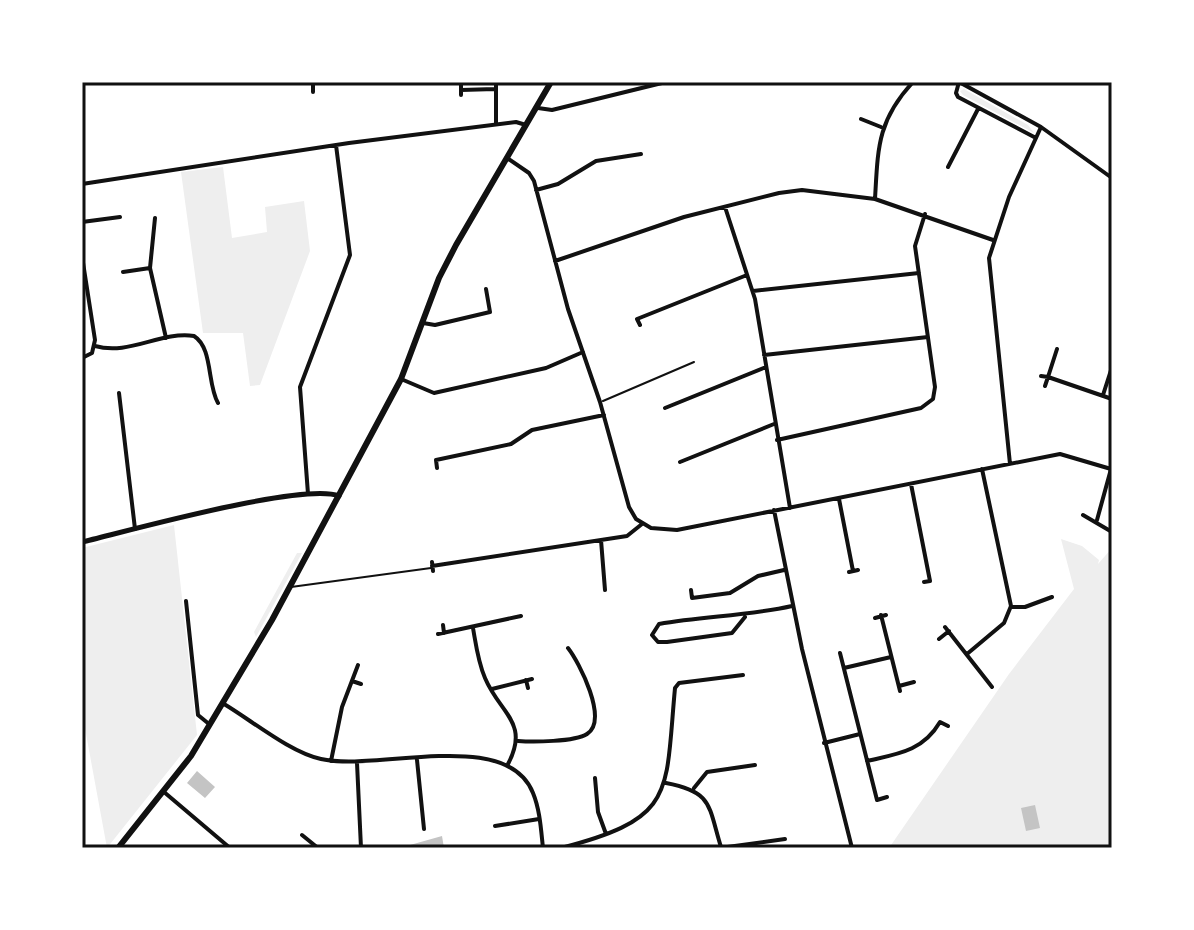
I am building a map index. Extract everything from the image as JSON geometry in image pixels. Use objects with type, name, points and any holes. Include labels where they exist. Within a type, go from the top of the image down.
[{"type":"highway","points":[[118,848],[164,792],[224,704],[340,497],[401,379],[456,245],[551,82]]},
{"type":"street","points":[[313,92],[312,82],[322,82]]},
{"type":"street","points":[[461,82],[461,93],[495,89]]},
{"type":"street","points":[[496,82],[496,124]]},
{"type":"street","points":[[637,82],[639,89]]},
{"type":"street","points":[[538,108],[552,110],[666,82]]},
{"type":"street","points":[[875,199],[881,127],[892,105],[913,82]]},
{"type":"street","points":[[1036,138],[958,97],[959,82],[970,85],[1041,127],[1111,177]]},
{"type":"street","points":[[948,167],[979,108]]},
{"type":"street","points":[[861,119],[881,127]]},
{"type":"street","points":[[82,184],[496,124],[528,126]]},
{"type":"street","points":[[1010,464],[988,265],[993,240],[1041,127]]},
{"type":"street","points":[[308,494],[300,387],[350,255],[336,145]]},
{"type":"street","points":[[536,190],[567,180],[596,161],[641,154]]},
{"type":"street","points":[[507,158],[529,173],[536,190],[629,507],[642,524],[666,531],[1060,454],[1112,469],[1097,520]]},
{"type":"street","points":[[555,261],[725,207],[802,190],[875,199],[993,240]]},
{"type":"street","points":[[725,207],[753,291],[790,508]]},
{"type":"street","points":[[777,440],[926,405],[935,391],[915,246],[925,214]]},
{"type":"street","points":[[82,222],[120,217]]},
{"type":"street","points":[[155,218],[150,268],[166,338]]},
{"type":"street","points":[[82,256],[95,346]]},
{"type":"street","points":[[123,272],[150,268]]},
{"type":"street","points":[[753,291],[919,273]]},
{"type":"street","points":[[637,319],[748,275]]},
{"type":"street","points":[[423,323],[435,325],[490,312],[486,289]]},
{"type":"street","points":[[634,313],[640,325]]},
{"type":"street","points":[[95,346],[114,350],[188,335],[202,343],[209,384],[218,403]]},
{"type":"street","points":[[764,355],[928,337]]},
{"type":"street","points":[[82,358],[95,346]]},
{"type":"street","points":[[1045,386],[1045,377],[1057,349]]},
{"type":"street","points":[[401,379],[434,393],[546,368],[583,352]]},
{"type":"street","points":[[665,408],[766,367]]},
{"type":"street","points":[[1103,395],[1112,367]]},
{"type":"street","points":[[1045,377],[1112,399]]},
{"type":"street","points":[[119,393],[135,529]]},
{"type":"street","points":[[437,468],[435,457],[511,444],[532,430],[604,415]]},
{"type":"street","points":[[680,462],[774,424]]},
{"type":"street","points":[[967,654],[1004,623],[1011,607],[982,469]]},
{"type":"street","points":[[911,483],[930,581]]},
{"type":"street","points":[[82,542],[308,494],[326,492],[340,497]]},
{"type":"street","points":[[839,498],[853,571]]},
{"type":"street","points":[[774,510],[792,606],[852,848]]},
{"type":"street","points":[[1083,515],[1097,520],[1112,532]]},
{"type":"street","points":[[432,566],[629,535],[642,524]]},
{"type":"street","points":[[601,540],[605,590]]},
{"type":"street","points":[[691,590],[692,598],[730,593],[758,576],[784,570]]},
{"type":"street","points":[[1011,607],[1025,607],[1052,597]]},
{"type":"street","points":[[186,601],[198,715],[211,725]]},
{"type":"street","points":[[745,617],[737,630],[727,634],[667,642],[658,642],[652,635],[659,624],[710,615],[745,617],[792,606]]},
{"type":"street","points":[[443,625],[441,634],[518,616],[516,624]]},
{"type":"street","points":[[881,616],[900,688],[914,682]]},
{"type":"street","points":[[473,628],[479,664],[491,690],[514,724],[518,741],[508,764]]},
{"type":"street","points":[[939,639],[947,629],[992,687]]},
{"type":"street","points":[[518,741],[583,736],[592,729],[594,717],[586,676],[568,648]]},
{"type":"street","points":[[840,653],[877,800],[887,797]]},
{"type":"street","points":[[844,668],[891,657]]},
{"type":"street","points":[[331,761],[342,707],[358,665]]},
{"type":"street","points":[[561,848],[606,834],[650,810],[666,783],[675,688],[679,683],[743,675]]},
{"type":"street","points":[[491,690],[529,680],[528,688]]},
{"type":"street","points":[[352,681],[361,684]]},
{"type":"street","points":[[224,704],[309,755],[331,761],[357,763],[482,757],[508,764],[533,792],[543,848]]},
{"type":"street","points":[[867,761],[914,749],[926,741],[939,719],[948,726]]},
{"type":"street","points":[[824,743],[860,734]]},
{"type":"street","points":[[417,759],[424,829]]},
{"type":"street","points":[[357,763],[361,848]]},
{"type":"street","points":[[694,788],[707,772],[755,765]]},
{"type":"street","points":[[595,778],[598,812],[606,834]]},
{"type":"street","points":[[666,783],[694,788],[708,806],[719,848],[785,839]]},
{"type":"street","points":[[164,792],[230,848]]},
{"type":"street","points":[[495,826],[539,819]]},
{"type":"street","points":[[302,835],[318,848]]},
{"type":"lane","points":[[600,402],[694,362]]},
{"type":"lane","points":[[290,587],[311,587],[432,566]]},
{"type":"shaded area","points":[[964,89],[1028,125],[1034,133],[963,95],[960,91]]},
{"type":"shaded area","points":[[223,167],[232,238],[267,232],[265,207],[304,201],[310,251],[260,385],[250,386],[243,333],[203,333],[181,172]]},
{"type":"shaded area","points":[[174,525],[197,735],[107,848],[82,712],[82,548]]},
{"type":"shaded area","points":[[1061,539],[1082,546],[1099,560],[1098,564],[1112,548],[1112,848],[889,848],[1009,674],[1074,589]]},
{"type":"shaded area","points":[[297,553],[302,553],[256,637],[254,632]]},
{"type":"building","points":[[197,771],[215,787],[205,798],[187,783]]},
{"type":"building","points":[[1035,805],[1040,828],[1026,831],[1021,808]]},
{"type":"building","points":[[442,836],[444,848],[411,848],[410,845]]}]
